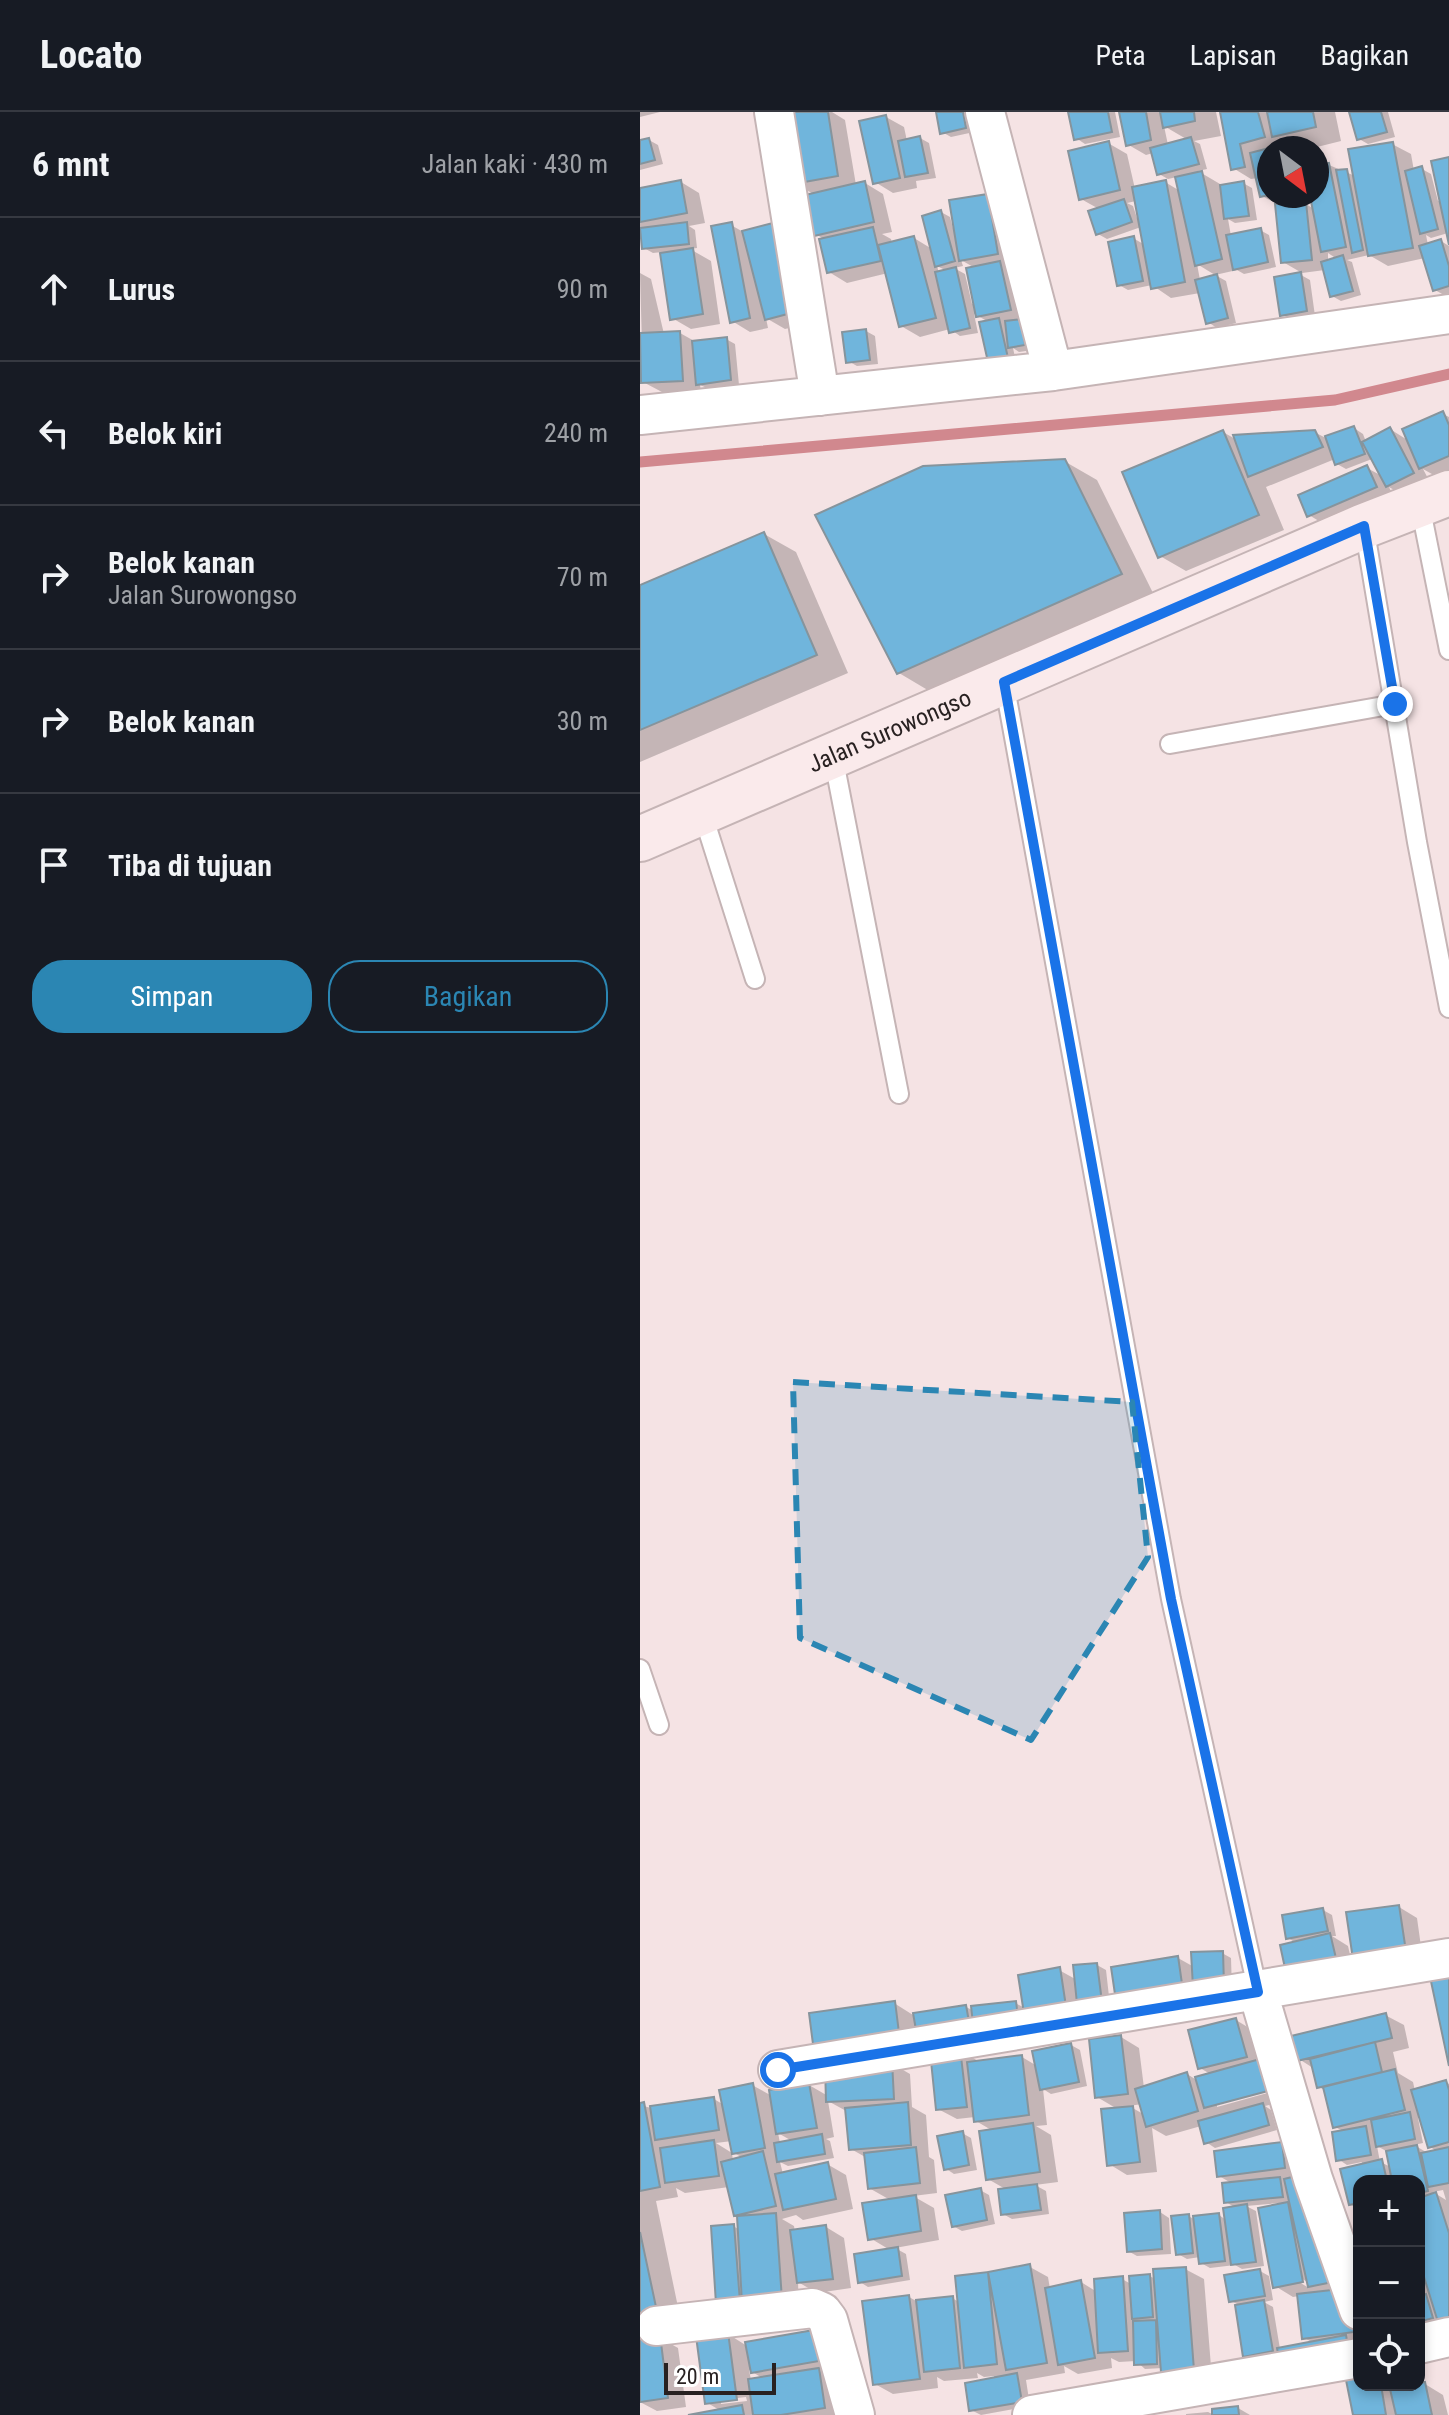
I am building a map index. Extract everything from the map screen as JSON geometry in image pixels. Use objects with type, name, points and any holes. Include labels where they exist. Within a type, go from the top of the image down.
[{"type":"street","points":[[774,112],[820,396]]},
{"type":"street","points":[[985,112],[1053,371]]},
{"type":"street","points":[[640,415],[1053,371],[1449,314]]},
{"type":"street","name":"Jalan Surowongso","points":[[640,839],[1364,526],[1434,499]]},
{"type":"street","points":[[778,2070],[1449,1958]]},
{"type":"street","points":[[1258,1992],[1313,2179],[1353,2293]]},
{"type":"street","points":[[656,2326],[813,2308],[822,2312],[828,2320],[855,2415]]},
{"type":"street","points":[[1425,2343],[1449,2337]]},
{"type":"street","points":[[1032,2415],[1353,2359]]},
{"type":"lane","points":[[1434,499],[1449,650]]},
{"type":"lane","points":[[1364,526],[1417,842],[1449,1008]]},
{"type":"lane","points":[[1004,682],[1171,1599],[1258,1992]]},
{"type":"lane","points":[[1170,744],[1395,704]]},
{"type":"lane","points":[[833,756],[899,1094]]},
{"type":"lane","points":[[702,812],[755,979]]},
{"type":"lane","points":[[640,1669],[659,1725]]},
{"type":"highlighted area","points":[[793,1382],[1132,1402],[1148,1557],[1031,1740],[800,1638]]},
{"type":"building","points":[[828,112],[838,176],[793,184],[782,114]]},
{"type":"building","points":[[936,112],[963,112],[966,128],[940,134]]},
{"type":"building","points":[[1068,112],[1108,112],[1112,132],[1074,140]]},
{"type":"building","points":[[1119,112],[1146,112],[1151,140],[1126,146]]},
{"type":"building","points":[[1160,112],[1194,112],[1195,121],[1163,128]]},
{"type":"building","points":[[1220,112],[1258,112],[1265,136],[1240,144],[1245,167],[1231,170]]},
{"type":"building","points":[[1267,112],[1313,112],[1316,127],[1272,136]]},
{"type":"building","points":[[1349,112],[1381,112],[1387,132],[1357,140]]},
{"type":"building","points":[[886,115],[900,178],[873,184],[859,121]]},
{"type":"building","points":[[920,136],[928,173],[905,177],[898,141]]},
{"type":"building","points":[[1191,137],[1199,164],[1157,175],[1150,148]]},
{"type":"building","points":[[649,138],[655,160],[640,164],[640,140]]},
{"type":"building","points":[[1109,141],[1120,190],[1079,200],[1068,151]]},
{"type":"building","points":[[1393,142],[1413,248],[1368,256],[1348,149]]},
{"type":"building","points":[[1257,151],[1257,184],[1250,153]]},
{"type":"building","points":[[1449,157],[1449,245],[1431,161]]},
{"type":"building","points":[[1329,163],[1346,247],[1321,252],[1312,208],[1329,208]]},
{"type":"building","points":[[1422,166],[1438,229],[1420,234],[1405,171]]},
{"type":"building","points":[[1347,169],[1363,250],[1352,253],[1336,170]]},
{"type":"building","points":[[1202,171],[1222,259],[1195,266],[1175,177]]},
{"type":"building","points":[[681,180],[687,213],[640,222],[640,188]]},
{"type":"building","points":[[1166,180],[1185,282],[1151,289],[1132,187]]},
{"type":"building","points":[[865,181],[874,222],[814,236],[805,195]]},
{"type":"building","points":[[1244,181],[1249,216],[1224,219],[1220,185]]},
{"type":"building","points":[[988,194],[998,254],[959,261],[949,200]]},
{"type":"building","points":[[1124,199],[1132,222],[1096,235],[1088,211]]},
{"type":"building","points":[[1275,208],[1307,208],[1312,260],[1281,263]]},
{"type":"building","points":[[941,210],[955,261],[935,267],[922,216]]},
{"type":"building","points":[[687,222],[689,244],[642,249],[640,228]]},
{"type":"building","points":[[732,222],[750,318],[730,323],[711,226]]},
{"type":"building","points":[[773,223],[795,312],[765,320],[742,231]]},
{"type":"building","points":[[873,227],[881,261],[827,273],[819,239]]},
{"type":"building","points":[[1261,228],[1268,262],[1233,270],[1226,235]]},
{"type":"building","points":[[914,236],[936,318],[899,327],[878,245]]},
{"type":"building","points":[[1134,236],[1143,281],[1117,286],[1108,242]]},
{"type":"building","points":[[1441,239],[1449,266],[1449,286],[1433,291],[1419,246]]},
{"type":"building","points":[[693,248],[703,314],[670,320],[660,253]]},
{"type":"building","points":[[1343,255],[1353,291],[1330,297],[1321,262]]},
{"type":"building","points":[[1000,261],[1011,310],[976,317],[966,268]]},
{"type":"building","points":[[956,267],[970,328],[949,333],[935,272]]},
{"type":"building","points":[[1301,272],[1307,311],[1280,316],[1274,277]]},
{"type":"building","points":[[1217,274],[1228,318],[1206,324],[1195,280]]},
{"type":"building","points":[[999,318],[1008,358],[988,362],[979,322]]},
{"type":"building","points":[[1022,319],[1025,345],[1008,348],[1005,321]]},
{"type":"building","points":[[866,329],[870,360],[846,363],[842,332]]},
{"type":"building","points":[[680,331],[683,381],[641,383],[640,333]]},
{"type":"building","points":[[727,337],[731,380],[696,385],[692,341]]},
{"type":"building","points":[[1443,411],[1449,425],[1449,456],[1419,469],[1402,429]]},
{"type":"building","points":[[1354,426],[1365,454],[1335,465],[1325,436]]},
{"type":"building","points":[[1390,427],[1414,473],[1386,487],[1362,442]]},
{"type":"building","points":[[1223,430],[1259,515],[1158,558],[1122,472]]},
{"type":"building","points":[[1315,430],[1323,447],[1248,477],[1233,435]]},
{"type":"building","points":[[1065,459],[1122,574],[897,674],[815,515],[923,466]]},
{"type":"building","points":[[1367,465],[1377,487],[1307,517],[1298,495]]},
{"type":"building","points":[[764,532],[817,655],[640,730],[640,585]]},
{"type":"building","points":[[1399,1905],[1407,1958],[1354,1966],[1346,1912]]},
{"type":"building","points":[[1323,1908],[1328,1931],[1286,1939],[1282,1915]]},
{"type":"building","points":[[1330,1933],[1339,1971],[1288,1982],[1280,1945]]},
{"type":"building","points":[[1223,1951],[1224,1986],[1193,1987],[1191,1952]]},
{"type":"building","points":[[1178,1956],[1183,1991],[1116,2001],[1111,1967]]},
{"type":"building","points":[[1097,1963],[1103,2010],[1078,2013],[1073,1965]]},
{"type":"building","points":[[1060,1967],[1067,2013],[1025,2020],[1018,1975]]},
{"type":"building","points":[[1449,1967],[1449,2066],[1429,1972]]},
{"type":"building","points":[[895,2001],[900,2041],[814,2052],[809,2013]]},
{"type":"building","points":[[1016,2001],[1019,2026],[974,2032],[971,2006]]},
{"type":"building","points":[[966,2005],[971,2033],[918,2041],[913,2013]]},
{"type":"building","points":[[1386,2013],[1392,2038],[1297,2061],[1291,2036]]},
{"type":"building","points":[[1236,2018],[1247,2057],[1198,2069],[1188,2030]]},
{"type":"building","points":[[1121,2035],[1128,2094],[1095,2098],[1089,2039]]},
{"type":"building","points":[[1375,2042],[1382,2072],[1317,2088],[1310,2059]]},
{"type":"building","points":[[1071,2043],[1079,2082],[1040,2090],[1032,2051]]},
{"type":"building","points":[[960,2048],[967,2107],[936,2110],[930,2051]]},
{"type":"building","points":[[1022,2055],[1029,2115],[974,2122],[967,2062]]},
{"type":"building","points":[[1260,2059],[1268,2091],[1204,2108],[1195,2077]]},
{"type":"building","points":[[892,2061],[894,2099],[826,2102],[825,2065]]},
{"type":"building","points":[[1395,2069],[1405,2110],[1333,2128],[1323,2087]]},
{"type":"building","points":[[1187,2072],[1198,2111],[1146,2127],[1135,2089]]},
{"type":"building","points":[[1446,2080],[1449,2090],[1449,2142],[1428,2148],[1411,2090]]},
{"type":"building","points":[[753,2083],[765,2148],[732,2154],[719,2090]]},
{"type":"building","points":[[809,2083],[817,2128],[776,2134],[769,2090]]},
{"type":"building","points":[[714,2097],[719,2130],[655,2140],[650,2106]]},
{"type":"building","points":[[644,2102],[660,2187],[640,2191],[640,2103]]},
{"type":"building","points":[[908,2102],[911,2145],[849,2150],[845,2108]]},
{"type":"building","points":[[1263,2103],[1269,2125],[1204,2144],[1198,2121]]},
{"type":"building","points":[[1133,2106],[1140,2162],[1107,2166],[1101,2109]]},
{"type":"building","points":[[1410,2112],[1415,2139],[1376,2147],[1371,2120]]},
{"type":"building","points":[[1033,2123],[1040,2172],[986,2180],[979,2131]]},
{"type":"building","points":[[1366,2126],[1371,2155],[1336,2161],[1332,2132]]},
{"type":"building","points":[[963,2131],[969,2165],[944,2170],[937,2136]]},
{"type":"building","points":[[822,2134],[825,2154],[777,2162],[774,2143]]},
{"type":"building","points":[[714,2140],[719,2176],[665,2183],[660,2148]]},
{"type":"building","points":[[1282,2142],[1285,2168],[1217,2177],[1214,2151]]},
{"type":"building","points":[[1417,2145],[1424,2175],[1391,2175],[1386,2151]]},
{"type":"building","points":[[916,2147],[920,2183],[868,2189],[864,2153]]},
{"type":"building","points":[[1449,2147],[1449,2183],[1428,2187],[1421,2153]]},
{"type":"building","points":[[763,2151],[776,2206],[734,2216],[721,2162]]},
{"type":"building","points":[[1382,2159],[1386,2175],[1353,2175],[1353,2204],[1349,2205],[1340,2169]]},
{"type":"building","points":[[828,2162],[836,2199],[783,2210],[775,2174]]},
{"type":"building","points":[[1308,2173],[1333,2282],[1308,2287],[1284,2179]]},
{"type":"building","points":[[1280,2177],[1283,2197],[1224,2203],[1222,2183]]},
{"type":"building","points":[[1037,2184],[1041,2210],[1001,2215],[998,2189]]},
{"type":"building","points":[[981,2188],[987,2220],[952,2227],[945,2195]]},
{"type":"building","points":[[1436,2192],[1449,2233],[1449,2319],[1438,2322],[1425,2280],[1425,2196]]},
{"type":"building","points":[[916,2195],[921,2231],[868,2240],[862,2203]]},
{"type":"building","points":[[1288,2202],[1303,2282],[1273,2288],[1258,2208]]},
{"type":"building","points":[[1247,2204],[1256,2262],[1231,2265],[1223,2208]]},
{"type":"building","points":[[1160,2210],[1162,2249],[1127,2252],[1124,2213]]},
{"type":"building","points":[[776,2213],[782,2300],[742,2303],[737,2216]]},
{"type":"building","points":[[1219,2213],[1225,2261],[1199,2264],[1193,2216]]},
{"type":"building","points":[[1189,2214],[1193,2253],[1176,2255],[1171,2216]]},
{"type":"building","points":[[734,2224],[740,2302],[716,2304],[711,2226]]},
{"type":"building","points":[[826,2225],[833,2279],[797,2283],[790,2230]]},
{"type":"building","points":[[640,2232],[659,2321],[640,2325]]},
{"type":"building","points":[[898,2247],[902,2276],[858,2283],[854,2254]]},
{"type":"building","points":[[1030,2264],[1047,2363],[1006,2370],[988,2272]]},
{"type":"building","points":[[1186,2267],[1194,2370],[1161,2372],[1153,2269]]},
{"type":"building","points":[[1260,2269],[1265,2296],[1229,2302],[1224,2275]]},
{"type":"building","points":[[988,2272],[997,2364],[964,2368],[955,2276]]},
{"type":"building","points":[[1150,2274],[1153,2317],[1132,2319],[1129,2276]]},
{"type":"building","points":[[1123,2276],[1128,2351],[1098,2353],[1094,2279]]},
{"type":"building","points":[[1081,2280],[1095,2358],[1058,2365],[1045,2288]]},
{"type":"building","points":[[1349,2288],[1353,2332],[1302,2339],[1297,2294]]},
{"type":"building","points":[[1425,2294],[1433,2318],[1425,2320],[1425,2319]]},
{"type":"building","points":[[909,2295],[920,2379],[873,2385],[862,2301]]},
{"type":"building","points":[[953,2296],[960,2368],[924,2372],[916,2300]]},
{"type":"building","points":[[1264,2300],[1273,2351],[1243,2357],[1235,2305]]},
{"type":"building","points":[[1156,2320],[1157,2364],[1134,2365],[1133,2321]]},
{"type":"building","points":[[814,2330],[819,2361],[751,2373],[745,2342]]},
{"type":"building","points":[[728,2332],[737,2400],[705,2404],[696,2336]]},
{"type":"building","points":[[660,2335],[668,2398],[640,2402],[640,2337]]},
{"type":"building","points":[[1346,2335],[1350,2358],[1281,2370],[1277,2348]]},
{"type":"building","points":[[819,2368],[825,2408],[781,2415],[753,2415],[748,2379]]},
{"type":"building","points":[[1017,2373],[1022,2402],[969,2411],[965,2383]]},
{"type":"building","points":[[1353,2373],[1353,2391],[1382,2391],[1386,2415],[1353,2415],[1345,2375]]},
{"type":"building","points":[[1425,2382],[1432,2415],[1396,2415],[1390,2391],[1425,2391]]},
{"type":"building","points":[[742,2405],[744,2415],[688,2415]]},
{"type":"building","points":[[1238,2406],[1239,2415],[1212,2415],[1212,2409]]},
{"type":"waterway","points":[[640,462],[1335,400],[1449,374]]},
{"type":"route","points":[[778,2070],[1258,1992],[1171,1599],[1004,682],[1364,526],[1395,704]]}]
